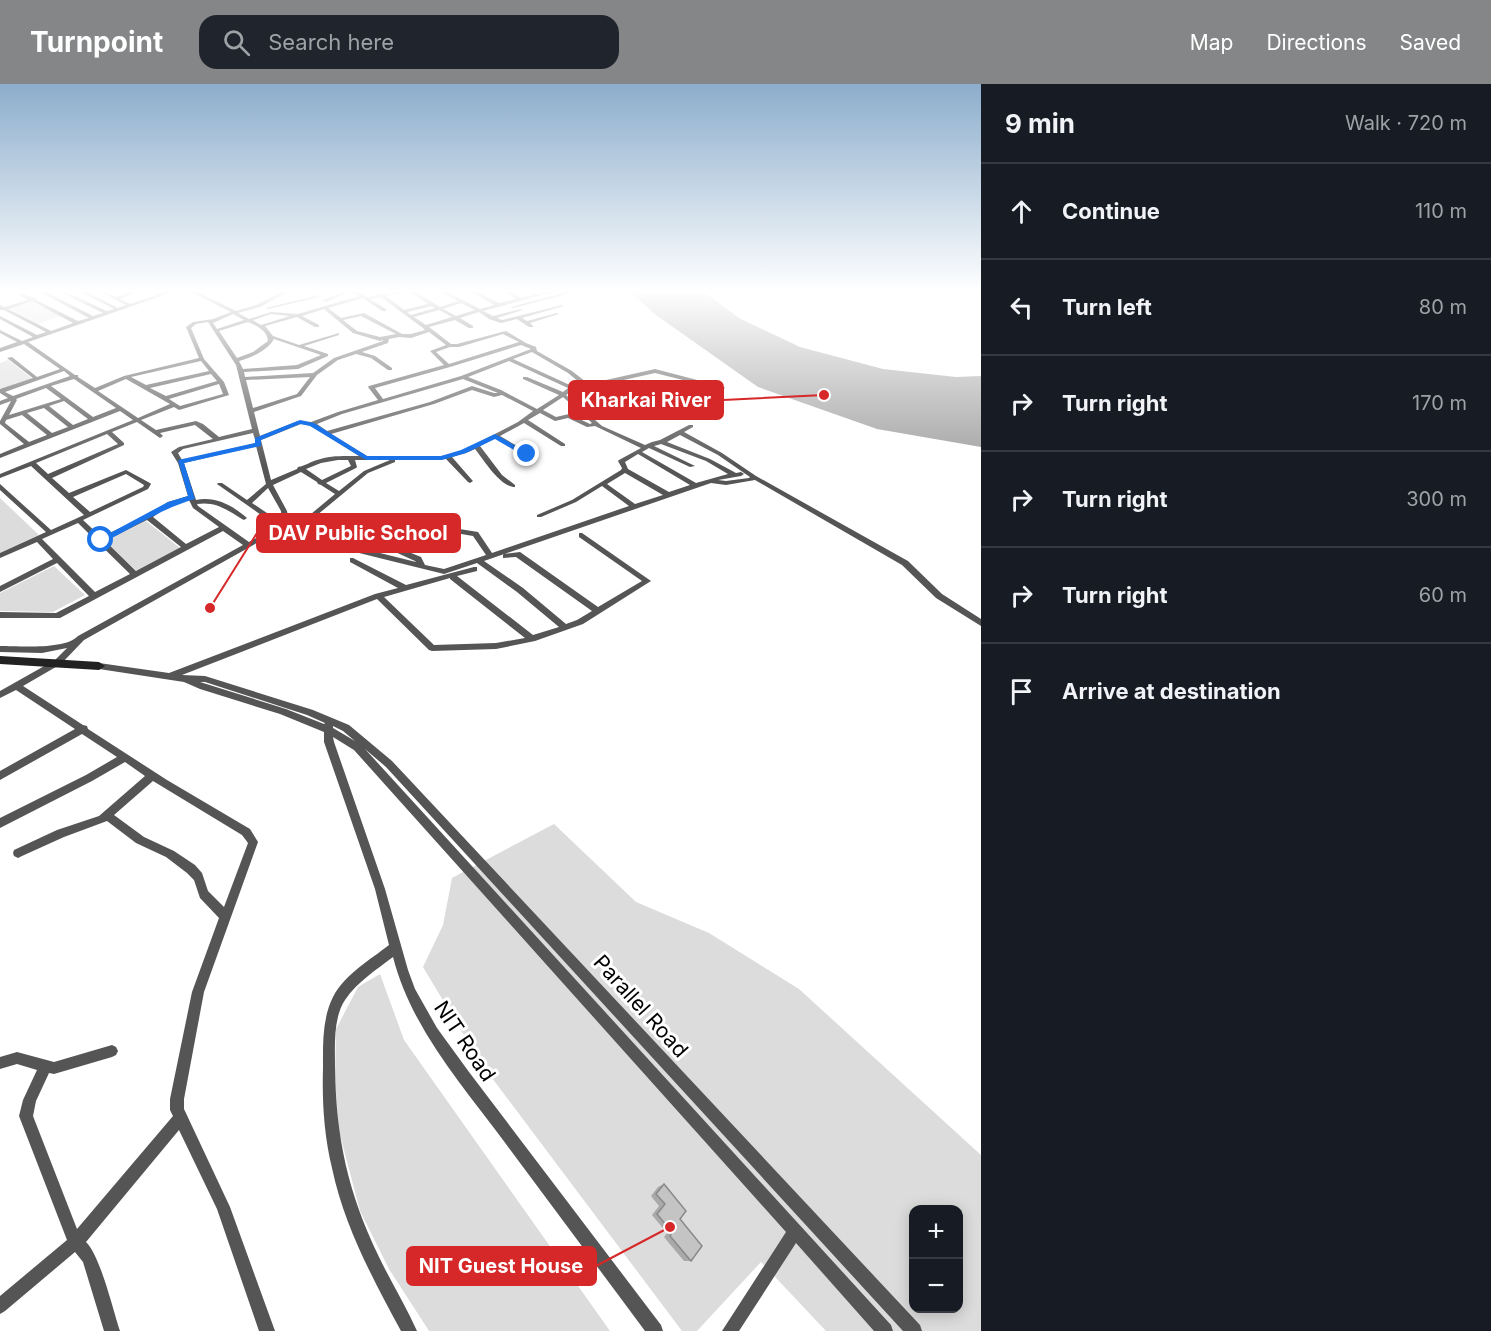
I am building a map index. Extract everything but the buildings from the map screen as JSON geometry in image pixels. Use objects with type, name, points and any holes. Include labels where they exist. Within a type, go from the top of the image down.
[{"type":"main road","points":[[0,660],[99,666]]},
{"type":"street","points":[[35,350],[76,376],[158,434],[196,423],[217,439]]},
{"type":"street","points":[[198,350],[202,359],[221,382],[226,395]]},
{"type":"street","points":[[230,350],[241,371],[269,484],[284,511],[284,525]]},
{"type":"street","points":[[237,360],[258,350]]},
{"type":"street","points":[[312,350],[336,359]]},
{"type":"street","points":[[435,350],[433,351],[448,366]]},
{"type":"street","points":[[382,401],[371,387],[500,350]]},
{"type":"street","points":[[312,424],[340,413],[463,377],[531,350]]},
{"type":"street","points":[[534,350],[585,384]]},
{"type":"street","points":[[251,411],[299,395],[315,375],[336,359],[356,351],[375,358],[390,369]]},
{"type":"street","points":[[241,371],[298,366],[325,355]]},
{"type":"street","points":[[10,358],[37,379]]},
{"type":"street","points":[[509,358],[572,388]]},
{"type":"street","points":[[95,390],[126,377],[202,359]]},
{"type":"street","points":[[0,391],[65,369]]},
{"type":"street","points":[[249,502],[269,484],[300,468],[328,459],[448,456],[476,446],[524,420],[572,388],[585,384],[606,382],[649,371],[670,373],[722,388]]},
{"type":"street","points":[[146,387],[213,372]]},
{"type":"street","points":[[243,379],[315,375]]},
{"type":"street","points":[[0,402],[76,376]]},
{"type":"street","points":[[126,377],[183,409],[226,395],[246,392]]},
{"type":"street","points":[[463,377],[503,393],[555,419],[561,419]]},
{"type":"street","points":[[525,378],[562,394],[597,424],[692,466]]},
{"type":"street","points":[[165,398],[221,382]]},
{"type":"street","points":[[649,408],[705,383]]},
{"type":"street","points":[[47,386],[92,419]]},
{"type":"street","points":[[638,386],[663,403]]},
{"type":"street","points":[[327,433],[432,403],[472,388],[494,396],[503,393]]},
{"type":"street","points":[[0,391],[12,398]]},
{"type":"street","points":[[12,398],[13,407],[4,419],[4,425],[29,445]]},
{"type":"street","points":[[4,419],[64,399]]},
{"type":"street","points":[[0,476],[174,405]]},
{"type":"street","points":[[45,406],[72,427]]},
{"type":"street","points":[[11,471],[0,457],[121,408]]},
{"type":"street","points":[[23,413],[51,436]]},
{"type":"street","points":[[541,431],[569,416],[589,426],[597,424]]},
{"type":"street","points":[[524,420],[563,446]]},
{"type":"street","points":[[180,462],[258,442],[300,422],[312,424],[366,458]]},
{"type":"street","points":[[669,495],[625,470],[621,461],[691,426]]},
{"type":"street","points":[[247,544],[196,508],[180,462],[174,453],[217,439],[256,430]]},
{"type":"street","points":[[48,477],[122,444],[108,432]]},
{"type":"street","points":[[679,432],[742,467],[746,476]]},
{"type":"street","points":[[495,436],[527,454]]},
{"type":"street","points":[[662,442],[746,476],[912,570],[939,596],[981,623]]},
{"type":"street","points":[[476,446],[500,476],[513,486]]},
{"type":"street","points":[[638,452],[696,486]]},
{"type":"street","points":[[448,456],[470,481]]},
{"type":"street","points":[[320,483],[354,467],[351,458]]},
{"type":"street","points":[[300,526],[366,472],[399,459]]},
{"type":"street","points":[[32,463],[89,515]]},
{"type":"street","points":[[300,468],[339,494]]},
{"type":"street","points":[[538,516],[574,501],[625,470]]},
{"type":"street","points":[[0,556],[146,488],[148,484],[126,472],[69,496]]},
{"type":"street","points":[[714,482],[726,483],[746,476]]},
{"type":"street","points":[[171,676],[378,596],[453,577],[491,556],[696,486],[746,476]]},
{"type":"street","points":[[602,483],[634,507]]},
{"type":"street","points":[[220,484],[284,525],[300,526],[345,544],[422,567],[444,572],[517,554],[598,611]]},
{"type":"street","points":[[0,486],[51,533]]},
{"type":"street","points":[[101,540],[148,517],[170,503],[215,500],[244,518]]},
{"type":"street","points":[[148,517],[186,548]]},
{"type":"street","points":[[79,520],[135,574]]},
{"type":"street","points":[[345,544],[371,521],[391,520],[432,529],[475,534],[491,556]]},
{"type":"street","points":[[0,649],[42,650],[75,643],[284,525]]},
{"type":"street","points":[[0,615],[57,615],[223,528]]},
{"type":"street","points":[[378,596],[432,648],[496,646],[532,639],[565,628],[647,581],[582,535]]},
{"type":"street","points":[[38,539],[94,596]]},
{"type":"street","points":[[386,546],[418,559],[422,567]]},
{"type":"street","points":[[0,589],[58,559]]},
{"type":"street","points":[[353,560],[405,588]]},
{"type":"street","points":[[481,563],[520,590],[565,628]]},
{"type":"street","points":[[453,577],[532,639]]},
{"type":"street","points":[[0,694],[58,662],[75,643]]},
{"type":"street","points":[[99,666],[183,678],[203,687],[304,719],[328,724]]},
{"type":"street","points":[[16,686],[246,832],[251,838],[253,848],[225,916],[198,992],[177,1099],[177,1110],[224,1207],[267,1331]]},
{"type":"street","name":"NIT Road","points":[[328,724],[329,742],[380,889],[410,992],[433,1032],[464,1077],[654,1331]]},
{"type":"street","name":"Parallel Road","points":[[328,724],[372,762],[885,1331]]},
{"type":"street","name":"Parallel Road","points":[[328,724],[346,728],[388,764],[915,1331]]},
{"type":"street","points":[[0,776],[84,729]]},
{"type":"street","points":[[0,823],[126,757]]},
{"type":"street","points":[[18,853],[74,827],[98,821],[153,775]]},
{"type":"street","points":[[106,815],[140,840],[170,854],[191,869],[198,877],[204,894],[225,916]]},
{"type":"street","points":[[396,947],[351,982],[333,1011],[329,1095],[334,1145],[343,1183],[362,1235],[409,1331]]},
{"type":"street","points":[[0,1063],[17,1058],[54,1068],[112,1051]]},
{"type":"street","points":[[45,1067],[30,1100],[26,1116],[75,1243],[89,1259],[112,1331]]},
{"type":"street","points":[[0,1306],[75,1243],[181,1117]]},
{"type":"street","points":[[730,1331],[795,1232]]},
{"type":"shaded area","points":[[706,350],[812,350],[883,369],[956,377],[981,376],[981,447],[877,429],[758,387]]},
{"type":"shaded area","points":[[8,360],[33,379],[0,388],[0,363]]},
{"type":"shaded area","points":[[0,498],[39,535],[0,553]]},
{"type":"shaded area","points":[[146,521],[180,548],[137,571],[104,541]]},
{"type":"shaded area","points":[[54,566],[85,595],[53,612],[0,611],[0,593]]},
{"type":"shaded area","points":[[554,824],[636,902],[709,933],[799,989],[981,1155],[981,1331],[826,1331],[761,1262],[697,1331],[682,1331],[480,1062],[423,967],[443,925],[452,878]]},
{"type":"shaded area","points":[[380,974],[404,1040],[610,1331],[429,1331],[389,1269],[360,1211],[339,1131],[335,1078],[336,1029],[358,987]]},
{"type":"place","name":"Kharkai River","points":[[824,395]]},
{"type":"place","name":"DAV Public School","points":[[210,608]]},
{"type":"place","name":"NIT Guest House","points":[[670,1227]]},
{"type":"route","points":[[101,540],[148,517],[170,503],[192,497],[180,462],[259,444],[257,439],[303,421],[312,424],[366,458],[442,458],[464,452],[495,436],[527,454]]}]
